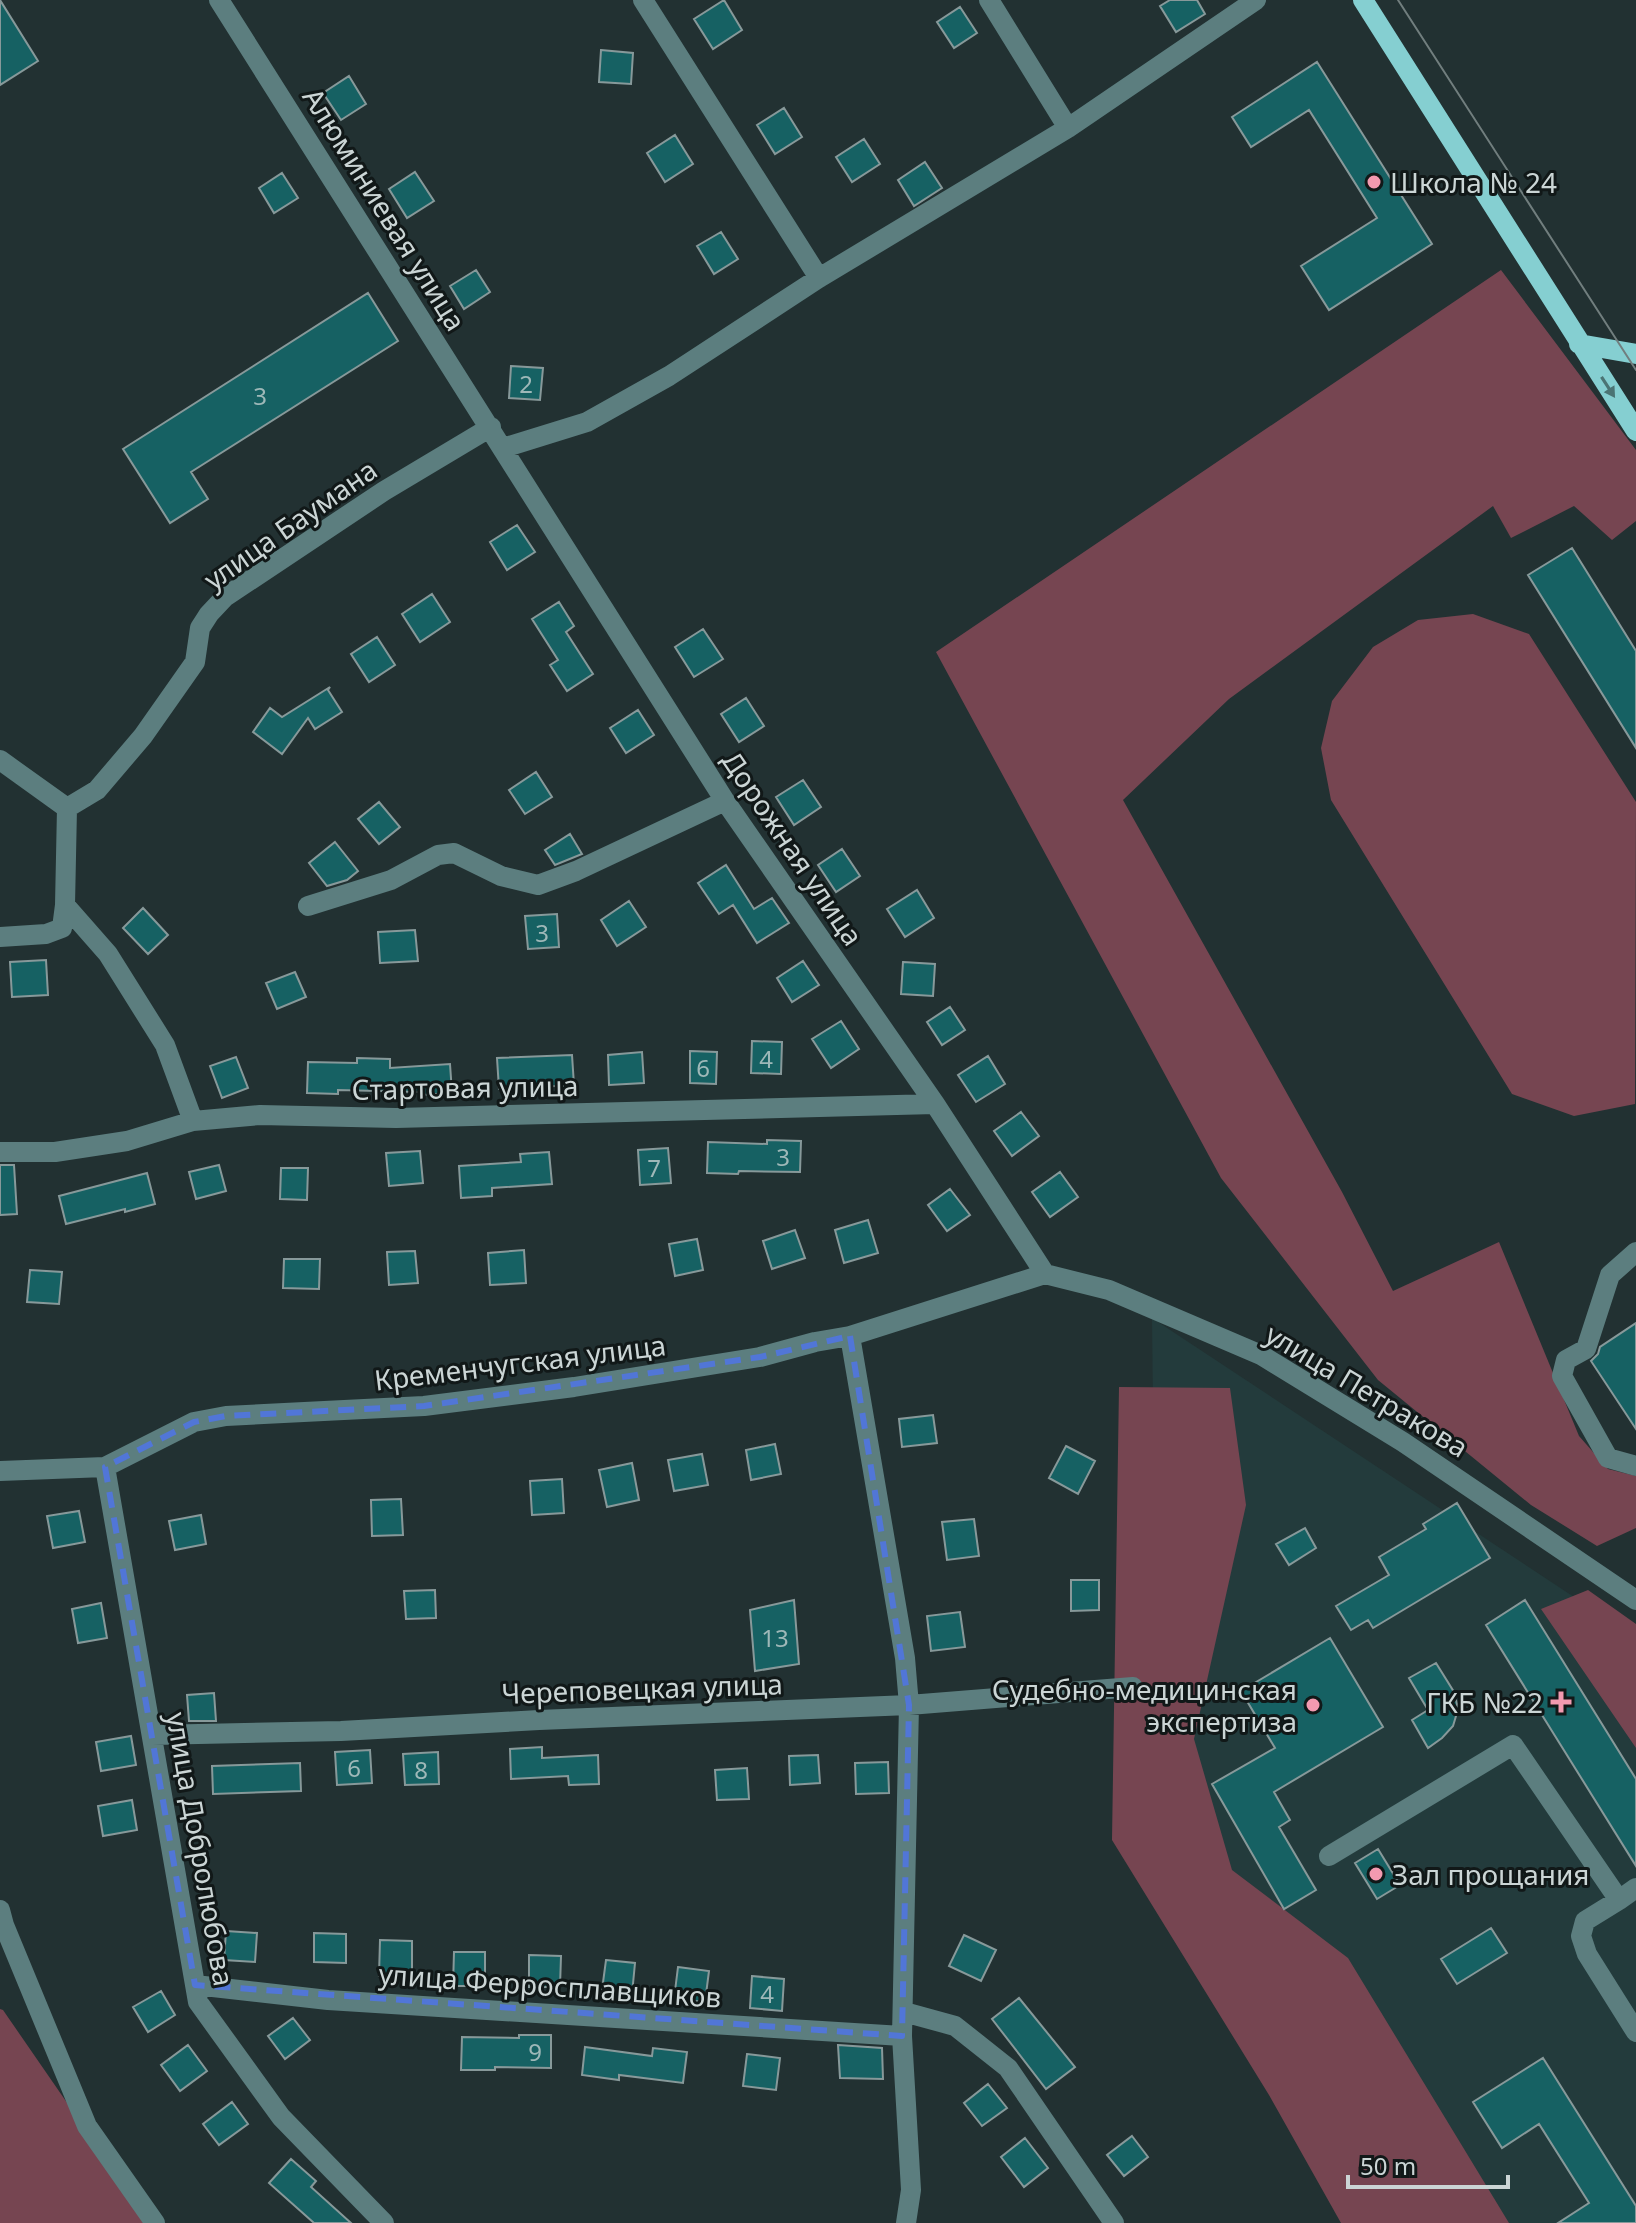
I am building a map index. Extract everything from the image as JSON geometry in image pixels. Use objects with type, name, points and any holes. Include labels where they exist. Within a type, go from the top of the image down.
[{"type":"main road","points":[[1363,0],[1636,431]]},
{"type":"main road","points":[[1579,344],[1636,354]]},
{"type":"street","name":"Алюминиевая улица","points":[[219,0],[503,448]]},
{"type":"street","points":[[643,0],[819,278]]},
{"type":"street","points":[[989,0],[1068,128]]},
{"type":"street","points":[[503,448],[587,422],[669,376],[819,278],[1068,128],[1256,0]]},
{"type":"street","name":"улица Баумана","points":[[67,808],[97,790],[143,736],[195,662],[200,628],[225,597],[384,491],[491,427]]},
{"type":"street","name":"Дорожная улица","points":[[503,448],[725,801],[935,1104],[1045,1274]]},
{"type":"street","points":[[0,760],[67,808],[62,928],[46,934],[0,937]]},
{"type":"street","points":[[308,906],[391,880],[438,855],[454,853],[501,876],[538,885],[576,871],[725,801]]},
{"type":"street","points":[[65,905],[108,954],[165,1045],[193,1121]]},
{"type":"street","name":"Стартовая улица","points":[[0,1152],[55,1152],[127,1141],[193,1121],[260,1115],[396,1118],[935,1104]]},
{"type":"street","points":[[1636,1252],[1610,1275],[1586,1349],[1566,1360],[1562,1376],[1608,1458],[1636,1466]]},
{"type":"street","name":"Кременчугская улица","points":[[0,1471],[105,1467],[194,1422],[226,1416],[424,1406],[544,1391],[760,1357],[850,1336],[1045,1274]]},
{"type":"street","name":"улица Петракова","points":[[1045,1274],[1109,1290],[1261,1355],[1403,1442],[1636,1600]]},
{"type":"street","points":[[850,1336],[905,1658],[909,1705],[902,2036],[911,2190],[906,2223]]},
{"type":"street","name":"улица Добролюбова","points":[[105,1467],[198,2002],[281,2117],[384,2223]]},
{"type":"street","name":"Череповецкая улица","points":[[153,1735],[341,1731],[909,1705],[1133,1687]]},
{"type":"street","points":[[1329,1856],[1513,1745],[1627,1894],[1585,1921],[1581,1936],[1587,1954],[1636,2032]]},
{"type":"street","points":[[0,1910],[87,2126],[155,2223]]},
{"type":"street","name":"улица Ферросплавщиков","points":[[195,1985],[328,2000],[902,2036]]},
{"type":"street","points":[[904,2012],[955,2026],[1008,2068],[1114,2223]]},
{"type":"highlighted area","points":[[850,1336],[909,1705],[902,2036],[195,1985],[105,1467],[194,1422],[226,1416],[424,1406],[760,1357]]},
{"type":"shaded area","points":[[1501,270],[1636,450],[1636,521],[1612,540],[1574,506],[1511,538],[1493,506],[1229,699],[1123,800],[1342,1192],[1393,1291],[1499,1242],[1579,1436],[1608,1469],[1636,1476],[1636,1528],[1597,1546],[1531,1505],[1378,1380],[1221,1178],[936,652]]},
{"type":"shaded area","points":[[1473,614],[1529,634],[1636,802],[1635,1104],[1574,1116],[1512,1094],[1331,800],[1321,748],[1332,701],[1373,647],[1418,620]]},
{"type":"shaded area","points":[[1152,1318],[1636,1638],[1636,2223],[1423,2223],[1158,1855]]},
{"type":"shaded area","points":[[1119,1387],[1230,1388],[1246,1505],[1194,1739],[1232,1870],[1348,1958],[1509,2223],[1341,2223],[1269,2095],[1112,1840]]},
{"type":"shaded area","points":[[1588,1590],[1636,1624],[1636,1748],[1541,1609]]},
{"type":"shaded area","points":[[0,2009],[3,2010],[150,2223],[0,2223]]},
{"type":"building","points":[[0,0],[38,61],[0,85]]},
{"type":"building","points":[[724,0],[742,30],[713,49],[694,19]]},
{"type":"building","points":[[1170,0],[1197,0],[1205,14],[1176,32],[1160,6]]},
{"type":"building","points":[[960,7],[977,33],[954,48],[937,22]]},
{"type":"building","points":[[601,50],[633,53],[631,84],[599,82]]},
{"type":"building","name":"Школа № 24","points":[[1317,62],[1432,244],[1329,310],[1301,266],[1377,218],[1309,110],[1251,147],[1232,117]]},
{"type":"building","points":[[349,76],[366,104],[341,120],[323,93]]},
{"type":"building","points":[[784,108],[802,137],[775,154],[757,125]]},
{"type":"building","points":[[675,135],[693,164],[665,182],[647,153]]},
{"type":"building","points":[[864,139],[880,164],[852,182],[836,157]]},
{"type":"building","points":[[925,162],[942,188],[914,206],[898,180]]},
{"type":"building","points":[[415,172],[434,201],[407,218],[389,189]]},
{"type":"building","points":[[282,173],[298,198],[274,213],[259,188]]},
{"type":"building","points":[[721,232],[738,259],[714,274],[697,246]]},
{"type":"building","points":[[476,270],[490,292],[464,309],[450,286]]},
{"type":"building","points":[[368,293],[398,341],[191,472],[208,499],[170,523],[123,449]]},
{"type":"building","points":[[511,366],[543,368],[540,400],[509,398]]},
{"type":"building","points":[[517,525],[535,552],[507,570],[490,542]]},
{"type":"building","points":[[1572,548],[1636,651],[1636,748],[1528,575]]},
{"type":"building","points":[[432,594],[450,622],[420,642],[402,614]]},
{"type":"building","points":[[559,602],[574,626],[566,632],[593,674],[567,691],[550,665],[558,660],[532,619]]},
{"type":"building","points":[[703,629],[723,659],[694,677],[675,647]]},
{"type":"building","points":[[377,637],[395,665],[369,682],[351,654]]},
{"type":"building","points":[[330,687],[328,690],[342,712],[315,729],[308,718],[282,754],[253,732],[270,708],[282,717]]},
{"type":"building","points":[[746,698],[764,726],[739,742],[721,714]]},
{"type":"building","points":[[638,710],[654,735],[626,753],[610,728]]},
{"type":"building","points":[[536,772],[552,797],[525,814],[509,790]]},
{"type":"building","points":[[803,780],[821,807],[794,825],[776,797]]},
{"type":"building","points":[[379,802],[400,827],[379,844],[358,819]]},
{"type":"building","points":[[570,834],[582,854],[555,865],[545,850]]},
{"type":"building","points":[[335,842],[358,871],[347,880],[327,886],[309,863]]},
{"type":"building","points":[[842,849],[860,876],[836,892],[818,865]]},
{"type":"building","points":[[726,865],[754,909],[772,898],[789,923],[757,943],[733,905],[719,914],[698,883]]},
{"type":"building","points":[[917,890],[934,918],[905,937],[887,909]]},
{"type":"building","points":[[629,901],[646,927],[617,946],[601,920]]},
{"type":"building","points":[[143,908],[168,935],[148,954],[123,928]]},
{"type":"building","points":[[557,914],[559,947],[528,949],[525,916]]},
{"type":"building","points":[[415,930],[418,961],[380,963],[378,932]]},
{"type":"building","points":[[46,960],[48,995],[12,997],[10,962]]},
{"type":"building","points":[[803,961],[819,985],[792,1002],[777,978]]},
{"type":"building","points":[[903,962],[935,964],[933,996],[901,994]]},
{"type":"building","points":[[295,972],[306,997],[277,1009],[266,983]]},
{"type":"building","points":[[950,1007],[965,1030],[942,1045],[927,1022]]},
{"type":"building","points":[[841,1021],[859,1049],[831,1068],[812,1039]]},
{"type":"building","points":[[752,1041],[782,1042],[781,1074],[751,1073]]},
{"type":"building","points":[[690,1051],[717,1052],[716,1084],[690,1083]]},
{"type":"building","points":[[642,1052],[644,1083],[609,1085],[608,1055]]},
{"type":"building","points":[[572,1055],[574,1085],[499,1089],[497,1058]]},
{"type":"building","points":[[988,1056],[1005,1084],[976,1102],[958,1075]]},
{"type":"building","points":[[236,1057],[248,1088],[222,1098],[210,1066]]},
{"type":"building","points":[[357,1058],[390,1059],[390,1068],[450,1064],[452,1093],[420,1095],[419,1092],[338,1090],[338,1094],[307,1093],[308,1062],[357,1063]]},
{"type":"building","points":[[1021,1112],[1039,1136],[1012,1156],[994,1131]]},
{"type":"building","points":[[767,1140],[801,1141],[800,1172],[707,1173],[708,1142],[767,1144]]},
{"type":"building","points":[[668,1148],[671,1183],[640,1185],[638,1150]]},
{"type":"building","points":[[420,1151],[423,1183],[389,1186],[386,1153]]},
{"type":"building","points":[[549,1152],[552,1184],[492,1188],[492,1196],[461,1198],[459,1166],[521,1162],[520,1154]]},
{"type":"building","points":[[0,1165],[14,1165],[17,1214],[0,1215]]},
{"type":"building","points":[[219,1165],[226,1191],[196,1199],[189,1172]]},
{"type":"building","points":[[281,1168],[308,1168],[307,1200],[280,1199]]},
{"type":"building","points":[[1060,1172],[1078,1197],[1050,1217],[1032,1192]]},
{"type":"building","points":[[147,1173],[155,1204],[66,1224],[59,1196]]},
{"type":"building","points":[[950,1189],[970,1215],[947,1231],[928,1205]]},
{"type":"building","points":[[868,1220],[878,1253],[844,1263],[835,1230]]},
{"type":"building","points":[[795,1230],[805,1258],[772,1269],[763,1241]]},
{"type":"building","points":[[697,1239],[703,1270],[675,1276],[669,1244]]},
{"type":"building","points":[[524,1250],[526,1283],[490,1285],[488,1253]]},
{"type":"building","points":[[415,1251],[418,1283],[389,1285],[387,1252]]},
{"type":"building","points":[[284,1259],[320,1259],[319,1289],[283,1288]]},
{"type":"building","points":[[30,1270],[62,1272],[59,1304],[27,1302]]},
{"type":"building","points":[[1636,1323],[1636,1429],[1591,1361],[1600,1347]]},
{"type":"building","points":[[933,1415],[937,1443],[902,1447],[899,1419]]},
{"type":"building","points":[[775,1444],[781,1474],[751,1480],[746,1450]]},
{"type":"building","points":[[1066,1446],[1095,1461],[1078,1494],[1049,1478]]},
{"type":"building","points":[[702,1454],[708,1485],[674,1491],[668,1460]]},
{"type":"building","points":[[632,1463],[639,1500],[607,1507],[599,1470]]},
{"type":"building","points":[[562,1479],[564,1513],[532,1515],[530,1481]]},
{"type":"building","points":[[401,1499],[403,1535],[372,1536],[371,1500]]},
{"type":"building","points":[[1457,1503],[1490,1558],[1373,1628],[1368,1620],[1351,1630],[1336,1606],[1389,1575],[1379,1557],[1426,1529],[1423,1524]]},
{"type":"building","points":[[79,1511],[85,1542],[53,1548],[47,1516]]},
{"type":"building","points":[[201,1515],[206,1544],[175,1550],[169,1521]]},
{"type":"building","points":[[974,1519],[979,1556],[947,1560],[942,1522]]},
{"type":"building","points":[[1305,1528],[1316,1548],[1289,1565],[1276,1544]]},
{"type":"building","points":[[1071,1580],[1099,1580],[1099,1610],[1071,1611]]},
{"type":"building","points":[[435,1590],[436,1618],[406,1619],[404,1591]]},
{"type":"building","points":[[794,1600],[799,1664],[755,1671],[750,1610]]},
{"type":"building","name":"ГКБ №22","points":[[1525,1600],[1636,1779],[1636,1866],[1486,1625]]},
{"type":"building","points":[[101,1603],[107,1638],[78,1643],[72,1609]]},
{"type":"building","points":[[960,1612],[965,1647],[931,1651],[927,1616]]},
{"type":"building","points":[[1330,1638],[1383,1727],[1274,1792],[1290,1820],[1279,1827],[1316,1890],[1284,1909],[1212,1784],[1275,1748],[1241,1691]]},
{"type":"building","points":[[1436,1663],[1454,1692],[1456,1716],[1453,1726],[1428,1748],[1412,1720],[1428,1710],[1409,1678]]},
{"type":"building","points":[[214,1693],[216,1721],[189,1721],[187,1695]]},
{"type":"building","points":[[131,1736],[136,1765],[101,1771],[96,1742]]},
{"type":"building","points":[[542,1747],[542,1758],[598,1755],[599,1784],[569,1785],[568,1776],[511,1779],[510,1749]]},
{"type":"building","points":[[370,1750],[372,1783],[337,1785],[335,1752]]},
{"type":"building","points":[[438,1752],[439,1784],[405,1785],[403,1754]]},
{"type":"building","points":[[818,1755],[820,1783],[790,1785],[789,1756]]},
{"type":"building","points":[[888,1762],[889,1793],[856,1794],[855,1763]]},
{"type":"building","points":[[300,1763],[301,1791],[213,1794],[212,1766]]},
{"type":"building","points":[[747,1768],[749,1799],[717,1800],[715,1770]]},
{"type":"building","points":[[132,1800],[137,1830],[103,1836],[98,1806]]},
{"type":"building","points":[[1378,1849],[1400,1885],[1377,1899],[1355,1863]]},
{"type":"building","points":[[1491,1928],[1507,1953],[1457,1984],[1441,1959]]},
{"type":"building","points":[[226,1931],[257,1933],[255,1962],[224,1960]]},
{"type":"building","points":[[314,1933],[346,1934],[346,1963],[314,1962]]},
{"type":"building","points":[[964,1935],[996,1950],[981,1981],[949,1966]]},
{"type":"building","points":[[380,1940],[412,1941],[412,1977],[379,1976]]},
{"type":"building","points":[[454,1952],[485,1952],[485,1986],[453,1986]]},
{"type":"building","points":[[529,1955],[561,1956],[560,1987],[529,1987]]},
{"type":"building","points":[[606,1960],[635,1963],[632,1994],[602,1990]]},
{"type":"building","points":[[678,1967],[709,1971],[705,2002],[674,1999]]},
{"type":"building","points":[[752,1976],[784,1979],[782,2011],[750,2008]]},
{"type":"building","points":[[161,1991],[175,2015],[148,2032],[133,2007]]},
{"type":"building","points":[[1019,1998],[1075,2067],[1046,2089],[992,2019]]},
{"type":"building","points":[[293,2018],[310,2040],[285,2059],[268,2036]]},
{"type":"building","points":[[519,2035],[551,2035],[551,2068],[461,2070],[462,2037],[519,2038]]},
{"type":"building","points":[[188,2045],[207,2071],[180,2091],[161,2065]]},
{"type":"building","points":[[838,2045],[882,2048],[883,2079],[840,2078]]},
{"type":"building","points":[[585,2047],[652,2056],[653,2048],[687,2052],[683,2083],[619,2075],[619,2080],[582,2075]]},
{"type":"building","points":[[747,2054],[780,2058],[776,2090],[743,2086]]},
{"type":"building","points":[[1543,2058],[1636,2206],[1636,2223],[1558,2223],[1589,2203],[1539,2124],[1502,2148],[1473,2102]]},
{"type":"building","points":[[988,2084],[1007,2108],[982,2126],[964,2103]]},
{"type":"building","points":[[232,2102],[248,2124],[219,2145],[203,2124]]},
{"type":"building","points":[[1132,2136],[1148,2157],[1124,2176],[1107,2155]]},
{"type":"building","points":[[1025,2138],[1048,2168],[1024,2187],[1001,2157]]},
{"type":"building","points":[[291,2159],[316,2181],[311,2187],[351,2223],[314,2223],[269,2183]]},
{"type":"tram line","points":[[1398,0],[1636,370]]},
{"type":"place","name":"Школа № 24","points":[[1374,182]]},
{"type":"place","name":"ГКБ №22","points":[[1561,1702]]},
{"type":"place","name":"Судебно-медицинская экспертиза","points":[[1313,1705]]},
{"type":"place","name":"Зал прощания","points":[[1376,1874]]}]
